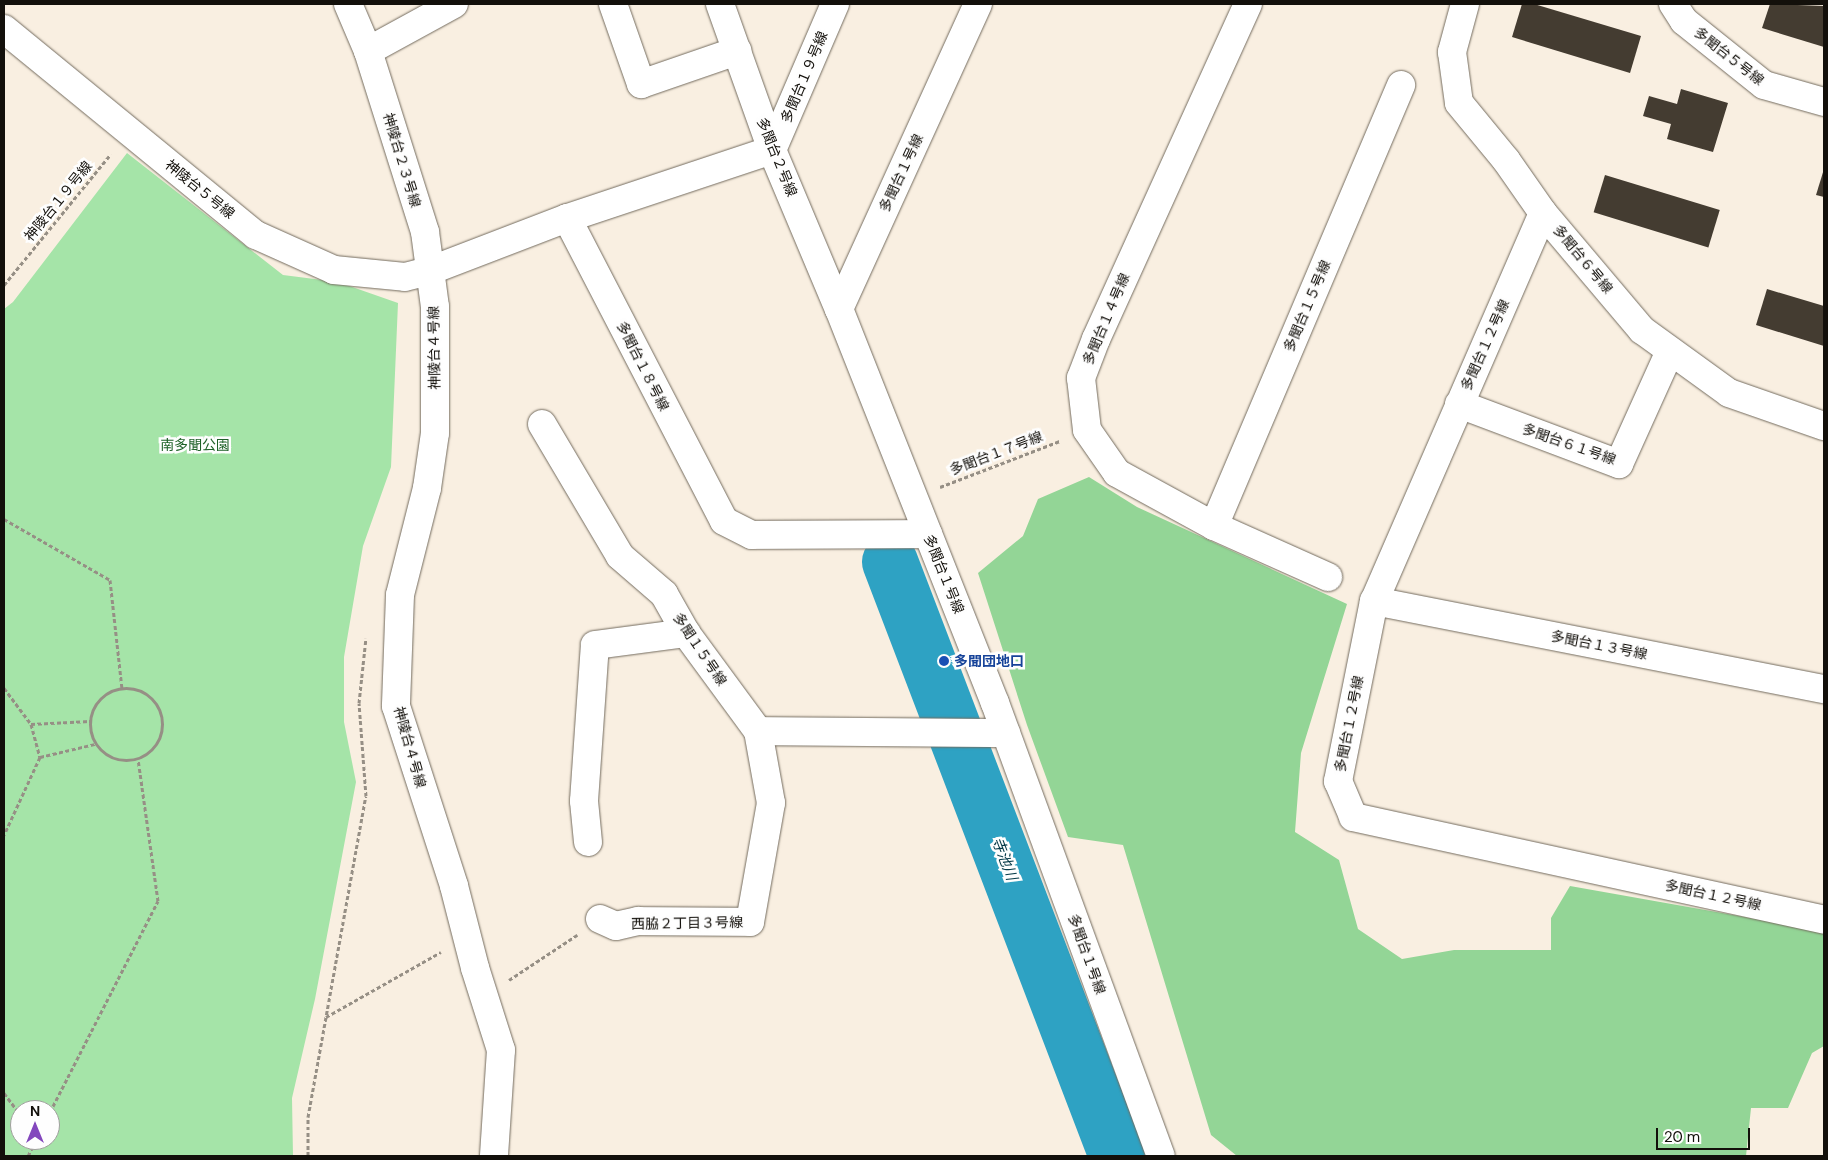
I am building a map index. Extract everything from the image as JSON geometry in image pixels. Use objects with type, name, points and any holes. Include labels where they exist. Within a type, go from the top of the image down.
[{"type":"street","name":"神陵台２３号線","points":[[348,4],[368,51],[425,232],[428,271]]},
{"type":"street","points":[[368,51],[454,4]]},
{"type":"street","points":[[613,4],[641,84],[736,51]]},
{"type":"street","name":"多聞台２号線","points":[[720,4],[772,150],[839,309]]},
{"type":"street","name":"多聞台１９号線","points":[[772,150],[835,4]]},
{"type":"street","name":"多聞台１号線","points":[[978,4],[839,309],[1006,733],[1161,1156]]},
{"type":"street","name":"多聞台１４号線","points":[[1087,430],[1082,378],[1096,338],[1248,4]]},
{"type":"street","name":"多聞台６号線","points":[[1465,4],[1452,52],[1459,103],[1506,160],[1543,213],[1642,330],[1729,393],[1824,426]]},
{"type":"street","name":"多聞台５号線","points":[[1673,4],[1684,21],[1764,85],[1824,102]]},
{"type":"street","name":"神陵台５号線","points":[[4,28],[256,235],[334,270],[405,277],[428,271],[567,218]]},
{"type":"street","name":"多聞台１５号線","points":[[1214,526],[1401,85]]},
{"type":"street","points":[[567,218],[772,150]]},
{"type":"street","name":"多聞台１２号線","points":[[1543,213],[1374,601],[1338,781],[1353,817],[1824,920]]},
{"type":"street","name":"多聞台１８号線","points":[[567,218],[724,521],[752,535],[928,534]]},
{"type":"street","name":"神陵台４号線","points":[[428,271],[434,307],[435,432],[427,488],[400,595],[396,706],[416,775],[454,886],[467,937],[501,1050],[494,1156]]},
{"type":"street","name":"多聞台６１号線","points":[[1459,404],[1619,464],[1670,351]]},
{"type":"street","name":"多聞１５号線","points":[[542,424],[620,556],[664,594],[686,633],[758,730]]},
{"type":"street","points":[[1087,430],[1118,473],[1214,526],[1328,577]]},
{"type":"street","name":"多聞台１３号線","points":[[1374,601],[1824,690]]},
{"type":"street","points":[[588,842],[584,801],[595,645],[686,633]]},
{"type":"street","points":[[758,730],[936,734],[1006,733]]},
{"type":"street","name":"西脇２丁目３号線","points":[[600,920],[616,926],[638,920],[750,922],[771,803],[758,730]]},
{"type":"path","name":"神陵台１９号線","points":[[4,285],[130,131]]},
{"type":"path","name":"多聞台１７号線","points":[[914,497],[1087,430]]},
{"type":"path","points":[[4,519],[110,580],[122,688]]},
{"type":"path","points":[[308,1156],[308,1117],[366,796],[359,703],[367,635]]},
{"type":"path","points":[[4,688],[31,724],[40,757],[4,835]]},
{"type":"path","points":[[122,688],[134,689],[154,701],[163,722],[157,744],[138,758],[126,761],[103,753],[95,744],[90,733],[90,721],[93,709],[100,699],[110,692],[122,688]]},
{"type":"path","points":[[31,724],[90,721]]},
{"type":"path","points":[[40,757],[95,744]]},
{"type":"path","points":[[56,1100],[158,901],[138,758]]},
{"type":"path","points":[[484,996],[600,920]]},
{"type":"path","points":[[326,1017],[467,937]]},
{"type":"green space","name":"南多聞公園","points":[[127,153],[283,275],[338,282],[398,303],[391,467],[363,546],[344,657],[344,722],[356,782],[315,999],[292,1098],[293,1156],[4,1156],[4,309],[13,302]]},
{"type":"green space","points":[[1089,477],[1137,507],[1347,604],[1301,753],[1295,832],[1339,860],[1358,929],[1402,959],[1454,950],[1551,950],[1551,918],[1570,886],[1824,931],[1824,1046],[1812,1053],[1788,1108],[1751,1108],[1746,1156],[1237,1156],[1211,1135],[1123,845],[1068,837],[1027,725],[978,573],[1023,536],[1038,499]]},
{"type":"building","points":[[1522,4],[1534,4],[1641,36],[1630,73],[1512,37]]},
{"type":"building","points":[[1770,4],[1824,6],[1824,47],[1762,28]]},
{"type":"building","points":[[1681,89],[1728,103],[1713,152],[1667,139],[1671,124],[1643,116],[1649,96],[1677,104]]},
{"type":"building","points":[[1824,169],[1824,197],[1816,195]]},
{"type":"building","points":[[1605,175],[1720,210],[1708,247],[1594,212]]},
{"type":"building","points":[[1767,289],[1824,306],[1824,346],[1756,325]]},
{"type":"waterway","name":"寺池川","points":[[890,562],[1117,1156]]},
{"type":"place","name":"多聞団地口","points":[[944,661]]}]
